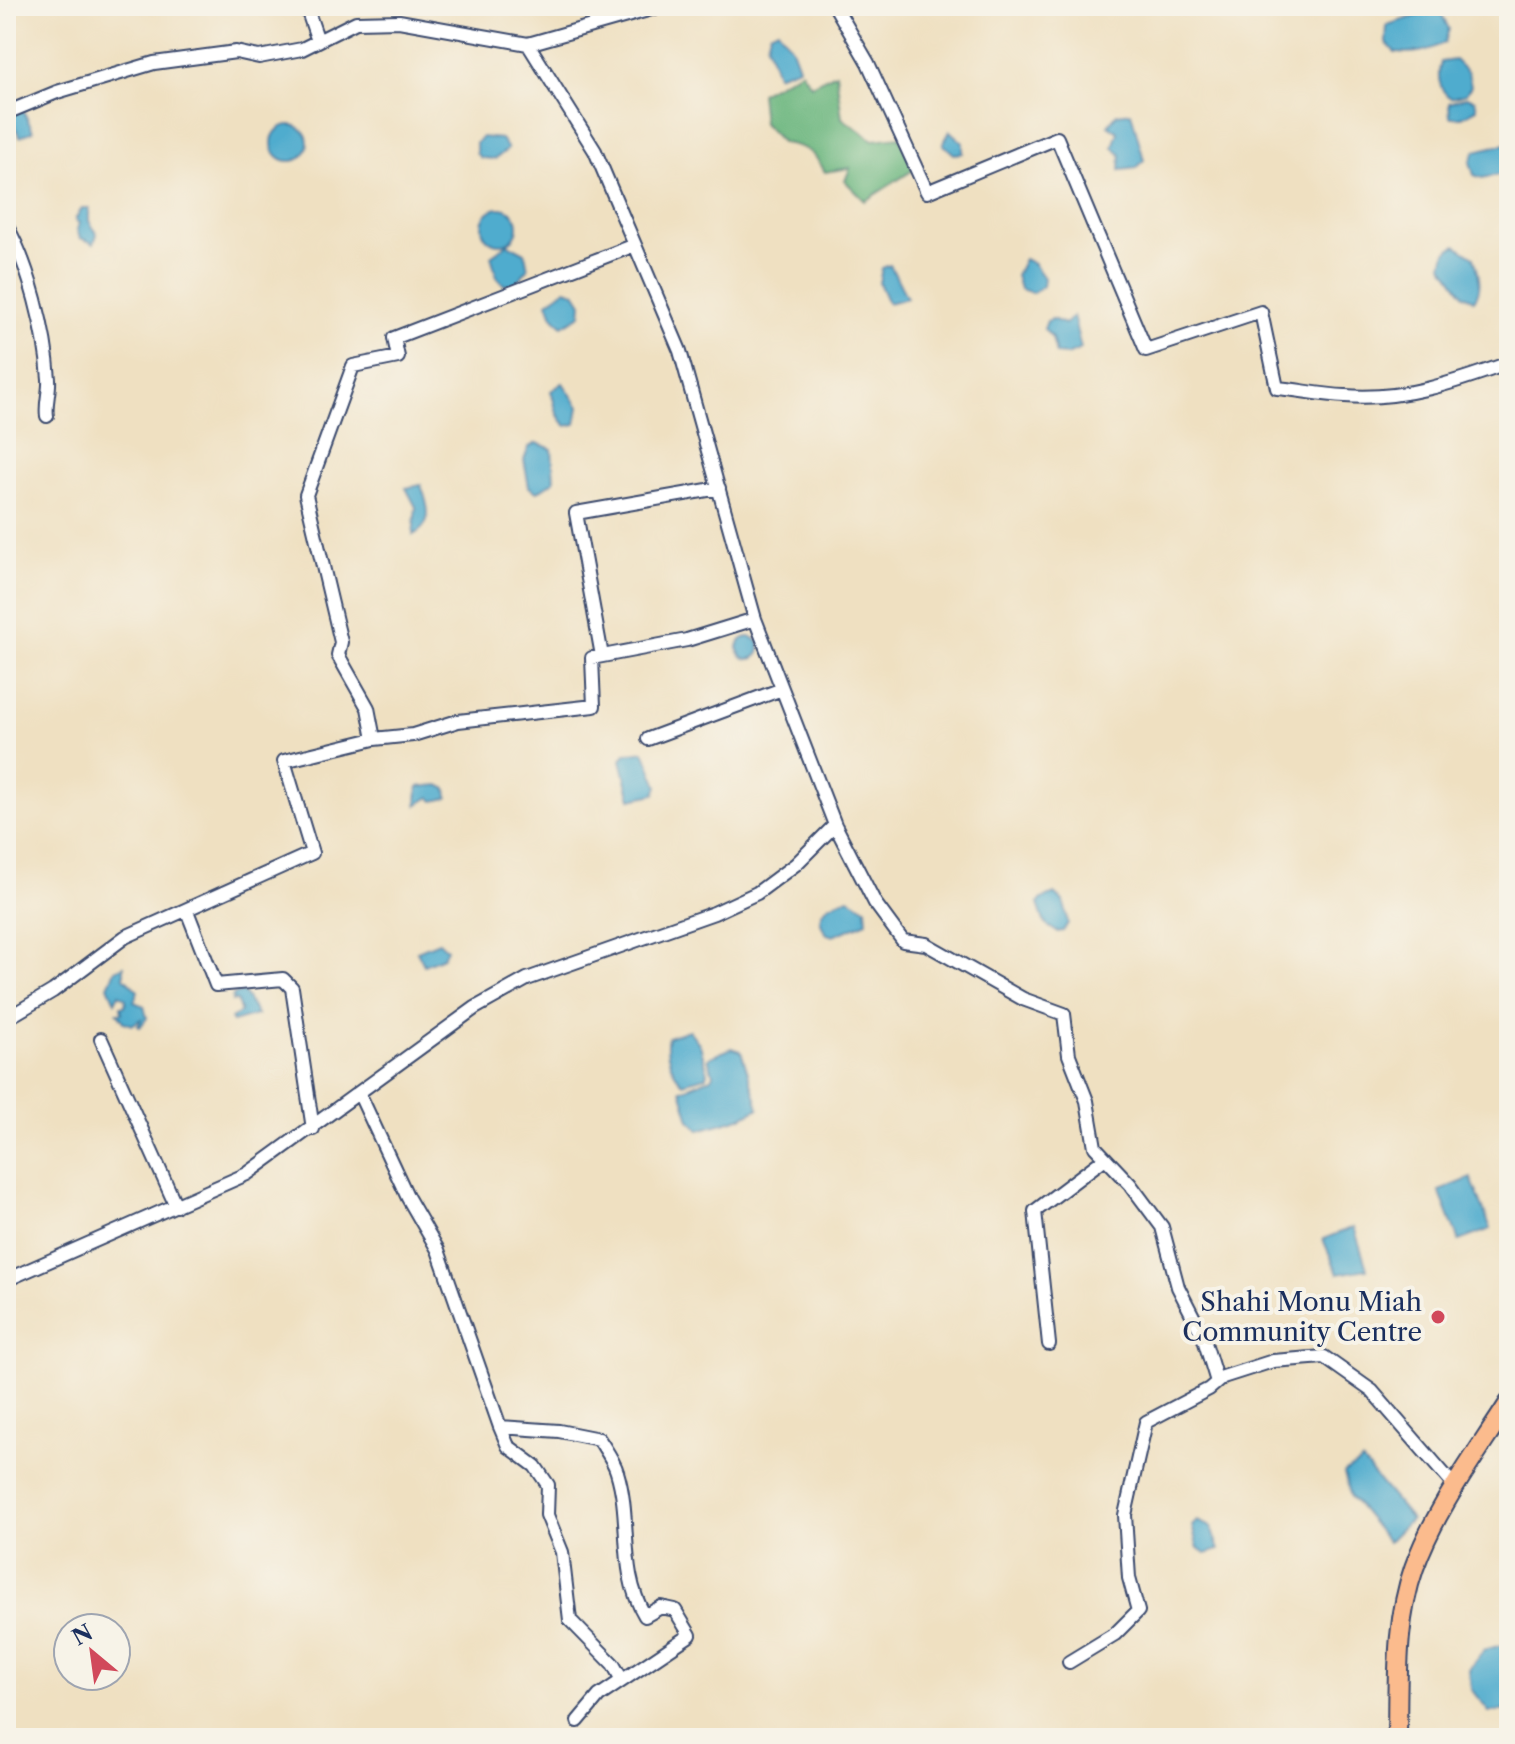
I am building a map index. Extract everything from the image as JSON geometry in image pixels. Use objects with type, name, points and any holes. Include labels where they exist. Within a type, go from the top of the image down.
[{"type":"highway","points":[[1397,1738],[1404,1607],[1415,1567],[1456,1488],[1509,1403]]},
{"type":"street","points":[[306,6],[318,41]]},
{"type":"street","points":[[6,113],[57,92],[154,63],[236,52],[259,57],[302,49],[356,22],[399,21],[528,44],[662,6]]},
{"type":"street","points":[[835,6],[868,63],[927,192],[1057,138],[1146,350],[1261,312],[1277,388],[1345,396],[1401,394],[1446,385],[1509,363]]},
{"type":"street","points":[[528,44],[595,151],[680,351],[755,619],[835,825],[875,903],[903,941],[926,944],[1023,999],[1064,1014],[1071,1065],[1087,1101],[1095,1147],[1130,1184],[1162,1227],[1178,1287],[1203,1336],[1217,1382]]},
{"type":"street","points":[[6,225],[23,254],[40,319],[50,381],[47,416]]},
{"type":"street","points":[[374,739],[368,708],[338,655],[341,642],[306,495],[353,366],[398,357],[394,338],[635,245]]},
{"type":"street","points":[[602,656],[576,513],[719,488]]},
{"type":"street","points":[[6,1019],[42,999],[125,937],[312,853],[284,761],[374,739],[413,735],[458,721],[594,706],[592,658],[687,640],[755,619]]},
{"type":"street","points":[[648,739],[782,689]]},
{"type":"street","points":[[6,1280],[247,1174],[360,1095],[475,1008],[527,979],[714,913],[757,893],[796,864],[835,825]]},
{"type":"street","points":[[187,911],[216,985],[283,979],[292,988],[313,1129]]},
{"type":"street","points":[[101,1039],[176,1206]]},
{"type":"street","points":[[360,1095],[408,1198],[438,1250],[508,1446],[535,1466],[548,1485],[547,1515],[562,1552],[570,1620],[613,1664],[622,1680]]},
{"type":"street","points":[[1049,1344],[1035,1211],[1104,1159]]},
{"type":"street","points":[[1069,1662],[1115,1634],[1138,1611],[1129,1578],[1125,1515],[1146,1422],[1217,1382],[1273,1361],[1324,1357],[1372,1391],[1456,1488]]},
{"type":"street","points":[[500,1427],[559,1431],[599,1439],[617,1471],[625,1547],[635,1599],[645,1616],[661,1607],[675,1610],[690,1635],[599,1696],[578,1721]]},
{"type":"green space","points":[[801,71],[811,85],[836,73],[842,118],[873,140],[900,137],[913,170],[865,201],[845,181],[850,168],[825,172],[808,151],[782,143],[763,123],[760,93]]},
{"type":"water","points":[[1439,9],[1449,29],[1445,42],[1409,53],[1395,52],[1386,43],[1387,25]]},
{"type":"water","points":[[778,29],[792,48],[799,67],[777,75],[767,45],[770,33]]},
{"type":"water","points":[[1455,60],[1468,73],[1471,86],[1466,94],[1451,98],[1441,87],[1439,72],[1441,62]]},
{"type":"water","points":[[1466,97],[1475,100],[1477,109],[1462,117],[1450,117],[1449,103]]},
{"type":"water","points":[[22,108],[33,131],[20,137],[9,114]]},
{"type":"water","points":[[1131,112],[1144,160],[1137,168],[1120,170],[1121,155],[1113,147],[1118,132],[1108,125],[1117,114]]},
{"type":"water","points":[[290,125],[302,131],[308,143],[302,155],[290,161],[278,155],[272,143],[278,131]]},
{"type":"water","points":[[950,131],[963,143],[963,153],[954,154],[943,144]]},
{"type":"water","points":[[481,137],[501,139],[508,149],[495,159],[481,158],[476,153],[476,143]]},
{"type":"water","points":[[1504,144],[1509,146],[1509,173],[1482,178],[1474,175],[1470,162],[1475,151]]},
{"type":"water","points":[[82,208],[89,208],[89,221],[97,234],[94,243],[80,238],[77,230],[79,223],[75,220]]},
{"type":"water","points":[[500,208],[513,213],[518,226],[513,239],[500,244],[487,239],[482,226],[487,213]]},
{"type":"water","points":[[508,244],[525,253],[528,269],[516,283],[504,285],[497,277],[491,256]]},
{"type":"water","points":[[1456,245],[1474,257],[1479,285],[1474,300],[1464,295],[1443,265],[1446,252]]},
{"type":"water","points":[[1024,259],[1034,264],[1044,278],[1043,286],[1033,293],[1020,289],[1016,275]]},
{"type":"water","points":[[890,265],[907,298],[888,303],[879,283],[882,268]]},
{"type":"water","points":[[566,289],[575,292],[582,303],[581,315],[562,326],[553,316],[548,302]]},
{"type":"water","points":[[1073,316],[1081,349],[1067,355],[1056,354],[1052,338],[1044,329],[1047,321],[1052,319],[1065,324]]},
{"type":"water","points":[[563,383],[579,407],[576,424],[567,426],[558,414],[551,391]]},
{"type":"water","points":[[537,443],[552,449],[554,481],[537,492],[529,487],[524,460],[529,447]]},
{"type":"water","points":[[421,485],[428,513],[425,525],[413,535],[416,507],[406,488]]},
{"type":"water","points":[[749,637],[757,640],[760,648],[757,656],[749,659],[741,656],[738,648],[741,640]]},
{"type":"water","points":[[644,751],[658,786],[655,794],[631,799],[621,760],[625,754]]},
{"type":"water","points":[[439,785],[447,789],[448,798],[434,801],[430,797],[417,805],[418,787]]},
{"type":"water","points":[[1055,894],[1064,902],[1068,923],[1063,931],[1057,932],[1045,924],[1038,904]]},
{"type":"water","points":[[849,898],[866,908],[867,922],[833,936],[827,934],[820,920],[821,914],[829,906]]},
{"type":"water","points":[[439,942],[447,949],[443,957],[424,965],[417,951]]},
{"type":"water","points":[[124,966],[124,977],[138,991],[134,1002],[144,1006],[147,1018],[140,1027],[141,1019],[132,1025],[124,1022],[118,1013],[122,1013],[121,1006],[125,1006],[126,999],[119,994],[115,1002],[108,986],[115,970]]},
{"type":"water","points":[[243,992],[257,1015],[232,1022],[231,1019],[241,1012],[236,1000],[232,1001],[233,995]]},
{"type":"water","points":[[689,1030],[700,1045],[708,1073],[706,1077],[683,1083],[670,1062],[667,1043],[668,1037]]},
{"type":"water","points":[[732,1048],[741,1051],[759,1108],[740,1118],[699,1130],[690,1120],[681,1090],[711,1078],[713,1074],[708,1058]]},
{"type":"water","points":[[1471,1178],[1491,1229],[1459,1241],[1439,1191]]},
{"type":"water","points":[[1354,1227],[1367,1269],[1338,1274],[1323,1239]]},
{"type":"water","points":[[1362,1461],[1411,1519],[1388,1542],[1351,1497],[1344,1473]]},
{"type":"water","points":[[1197,1521],[1211,1527],[1219,1550],[1206,1554],[1198,1548],[1192,1526]]},
{"type":"water","points":[[1509,1643],[1509,1710],[1489,1712],[1471,1689],[1469,1669],[1484,1650]]},
{"type":"place","name":"Shahi Monu Miah Community Centre","points":[[1438,1317]]}]
